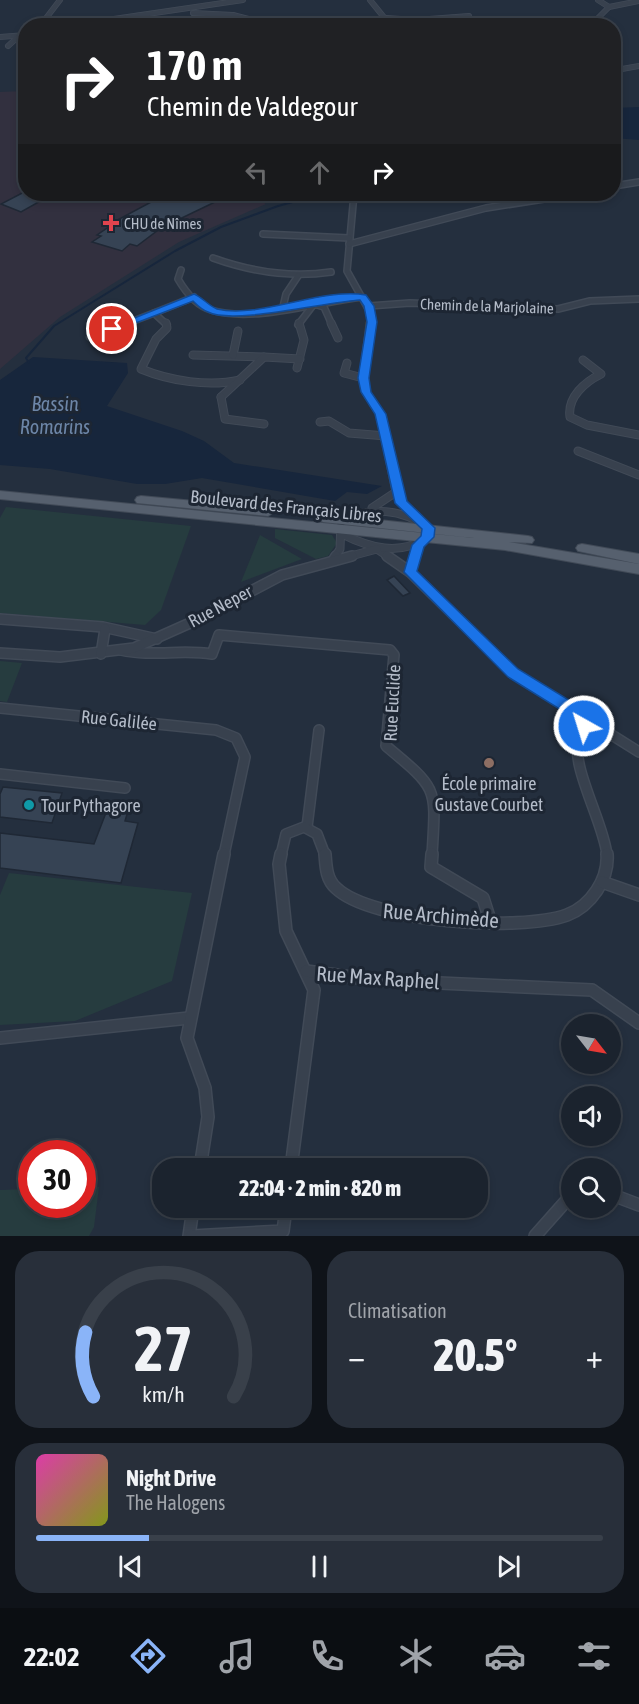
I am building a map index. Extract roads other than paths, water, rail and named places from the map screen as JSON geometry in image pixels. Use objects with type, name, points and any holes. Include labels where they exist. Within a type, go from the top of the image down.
[{"type":"main road","name":"Boulevard des Français Libres","points":[[0,486],[540,551],[639,569]]},
{"type":"main road","name":"Boulevard des Français Libres","points":[[0,495],[341,527]]},
{"type":"main road","name":"Boulevard des Français Libres","points":[[425,537],[510,537],[639,559]]},
{"type":"street","points":[[46,18],[60,0]]},
{"type":"street","points":[[107,18],[187,11],[243,0]]},
{"type":"street","points":[[370,0],[386,18]]},
{"type":"street","points":[[598,0],[609,7]]},
{"type":"street","points":[[598,18],[609,7],[639,1]]},
{"type":"street","points":[[187,11],[245,18]]},
{"type":"street","points":[[442,18],[469,16]]},
{"type":"street","points":[[0,37],[18,36]]},
{"type":"street","points":[[8,46],[18,39]]},
{"type":"street","points":[[621,70],[639,66]]},
{"type":"street","points":[[621,185],[639,182]]},
{"type":"street","points":[[353,201],[347,272],[369,306],[372,322],[363,378],[366,392],[380,414],[396,492],[401,503],[414,516],[425,537],[410,572]]},
{"type":"street","points":[[263,234],[282,236],[325,233],[349,241],[486,208],[531,201]]},
{"type":"street","points":[[213,258],[245,269],[298,276],[331,272]]},
{"type":"street","points":[[181,270],[178,279],[194,297],[211,310],[224,313],[362,297]]},
{"type":"street","points":[[282,308],[286,294],[298,276]]},
{"type":"street","points":[[90,337],[194,297]]},
{"type":"street","name":"Chemin de la Marjolaine","points":[[369,306],[410,303],[558,309],[590,301],[639,299]]},
{"type":"street","points":[[314,304],[324,307],[338,338]]},
{"type":"street","points":[[297,368],[304,340],[298,325],[314,304]]},
{"type":"street","points":[[154,313],[167,324],[167,328],[156,339],[141,369],[208,382],[228,383],[240,380]]},
{"type":"street","points":[[233,355],[238,331]]},
{"type":"street","points":[[193,355],[300,359]]},
{"type":"street","points":[[221,397],[264,357]]},
{"type":"street","points":[[583,360],[601,374],[588,381],[570,404],[568,412],[570,417],[587,425],[639,435]]},
{"type":"street","points":[[347,363],[344,372],[363,378]]},
{"type":"street","points":[[208,382],[221,397],[225,419],[264,424]]},
{"type":"street","points":[[320,422],[329,421],[349,433],[386,436]]},
{"type":"street","points":[[578,451],[603,463],[639,475]]},
{"type":"street","points":[[341,527],[396,492]]},
{"type":"street","points":[[369,510],[389,510],[414,516]]},
{"type":"street","points":[[341,527],[410,572],[513,673],[639,752]]},
{"type":"street","points":[[334,559],[340,549],[341,527]]},
{"type":"street","name":"Rue Neper","points":[[156,639],[282,575],[334,559],[425,537]]},
{"type":"street","points":[[0,619],[105,629],[148,635],[156,639]]},
{"type":"street","points":[[101,654],[105,629]]},
{"type":"street","name":"Rue Euclide","points":[[121,650],[136,654],[195,650],[212,654],[219,635],[390,651],[394,655],[386,746],[424,778],[435,801],[431,867],[483,898],[490,920]]},
{"type":"street","points":[[0,653],[60,657],[101,654],[156,639]]},
{"type":"street","name":"Rue Galilée","points":[[0,708],[216,730],[236,738],[245,757],[189,1018]]},
{"type":"street","name":"Rue Archimède","points":[[307,827],[319,834],[324,843],[330,881],[353,900],[386,913],[425,918],[490,920],[548,919],[566,915],[585,904],[602,882],[610,862],[608,840],[583,780],[577,754],[579,734],[590,721]]},
{"type":"street","points":[[306,971],[294,953],[286,931],[279,864],[286,834],[296,828],[307,827],[319,730]]},
{"type":"street","points":[[0,774],[125,788]]},
{"type":"street","points":[[602,882],[639,895]]},
{"type":"street","name":"Rue Max Raphel","points":[[306,971],[375,980],[592,990],[639,1023]]},
{"type":"street","name":"Rue Max Raphel","points":[[292,1158],[314,990],[306,971]]},
{"type":"street","points":[[0,1038],[18,1038],[189,1018],[187,1038],[205,1088],[208,1117],[202,1158]]},
{"type":"street","points":[[621,1198],[639,1205]]},
{"type":"street","points":[[535,1236],[561,1207]]},
{"type":"street","points":[[192,1218],[190,1236],[276,1234],[283,1231],[285,1218]]},
{"type":"water","points":[[639,107],[639,140],[621,139],[621,108]]},
{"type":"water","name":"Bassin Romarins","points":[[33,357],[127,363],[128,373],[107,406],[182,431],[204,441],[234,463],[382,486],[367,494],[347,492],[335,501],[202,478],[165,484],[137,484],[50,469],[0,465],[0,380]]},
{"type":"waterway","points":[[29,363],[26,358],[54,326],[175,251],[221,227],[296,201]]},
{"type":"place","name":"CHU de Nîmes","points":[[111,223]]},
{"type":"place","name":"École primaire Gustave Courbet","points":[[489,763]]},
{"type":"place","name":"Tour Pythagore","points":[[29,805]]}]
